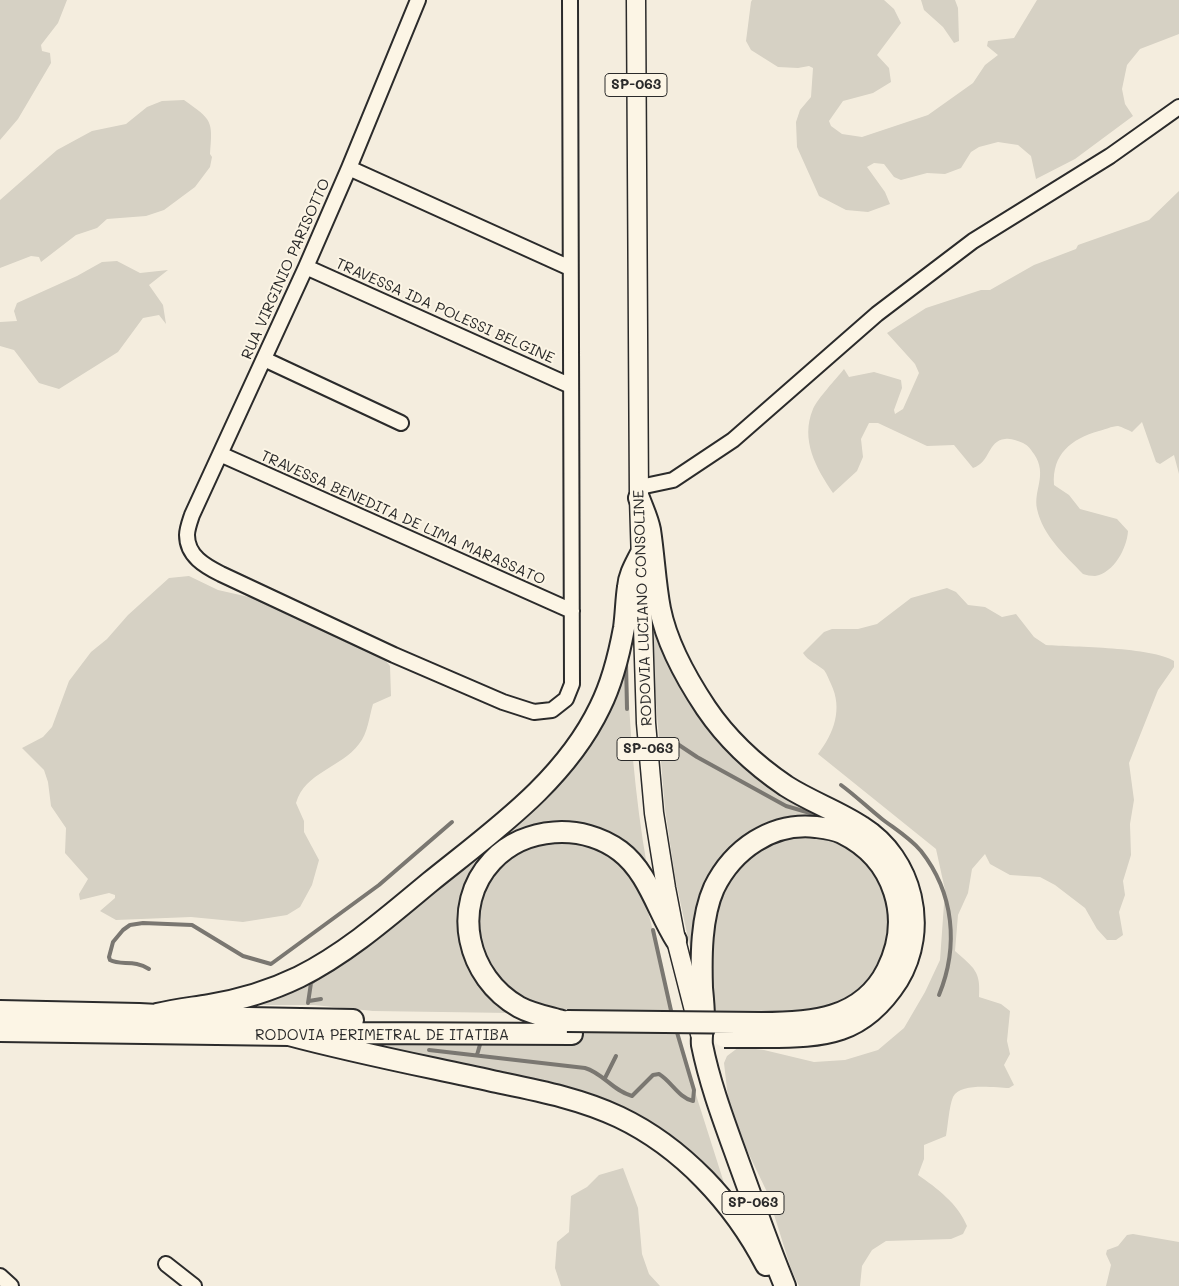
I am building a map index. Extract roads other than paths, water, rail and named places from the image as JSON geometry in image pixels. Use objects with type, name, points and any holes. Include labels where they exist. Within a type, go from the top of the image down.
[{"type":"highway","points":[[639,492],[650,530],[661,612],[686,676],[707,710],[735,744],[765,770],[808,799],[852,821],[874,836],[899,866],[911,896],[914,918],[913,942],[910,953],[898,979],[880,1006],[854,1024],[834,1032],[808,1037],[763,1030]]},
{"type":"highway","points":[[157,1014],[227,1002],[269,990],[299,977],[329,960],[348,948],[407,901],[506,820],[539,790],[561,766],[589,727],[606,693],[617,658],[623,630],[629,581],[640,555]]},
{"type":"highway","points":[[702,1043],[704,1020],[702,941],[713,890],[720,878],[737,855],[747,846],[776,831],[810,826],[841,832],[867,850],[890,879],[900,916],[895,951],[885,974],[878,984],[869,995],[848,1010],[829,1017],[763,1030]]},
{"type":"highway","points":[[567,1025],[519,1007],[502,995],[488,980],[475,958],[470,944],[468,920],[470,905],[476,885],[492,861],[501,853],[519,842],[548,833],[569,832],[593,837],[620,851],[636,867],[644,878],[661,916],[676,940]]},
{"type":"highway","name":"RODOVIA PERIMETRAL DE ITATIBA","points":[[0,1012],[157,1014],[189,1017],[763,1030]]},
{"type":"highway","name":"RODOVIA PERIMETRAL DE ITATIBA","points":[[0,1031],[289,1035],[567,1025]]},
{"type":"highway","points":[[289,1035],[567,1098],[618,1116],[650,1134],[676,1152],[714,1190],[756,1247],[775,1286]]},
{"type":"highway","name":"RODOVIA LUCIANO CONSOLINE","points":[[702,1043],[723,1119],[785,1286]]},
{"type":"main road","name":"RODOVIA LUCIANO CONSOLINE","points":[[636,0],[639,492],[643,677],[656,823],[676,940],[702,1043]]},
{"type":"street","name":"RUA VIRGINIO PARISOTTO","points":[[418,0],[349,168],[306,266],[192,515],[187,535],[190,550],[201,564],[261,593],[403,659],[503,702],[534,712],[552,710],[566,699],[572,684],[572,611]]},
{"type":"street","points":[[570,0],[572,611]]},
{"type":"street","points":[[639,492],[673,480],[733,440],[877,314],[973,241],[1110,156],[1179,107]]},
{"type":"street","points":[[349,168],[570,268]]},
{"type":"street","name":"TRAVESSA IDA POLESSI BELGINE","points":[[306,266],[571,386]]},
{"type":"street","points":[[264,359],[401,423]]},
{"type":"street","name":"TRAVESSA BENEDITA DE LIMA MARASSATO","points":[[220,454],[572,611]]},
{"type":"street","points":[[166,1264],[194,1286]]},
{"type":"street","points":[[0,1276],[11,1286]]},
{"type":"waterway","points":[[626,661],[627,709]]},
{"type":"waterway","points":[[673,741],[697,757],[786,806],[824,817]]},
{"type":"waterway","points":[[841,785],[917,846],[941,884],[950,920],[951,939],[949,958],[939,995]]},
{"type":"waterway","points":[[149,969],[138,964],[119,963],[110,960],[113,942],[130,925],[143,923],[192,925],[243,956],[271,964],[379,885],[452,822]]},
{"type":"waterway","points":[[653,930],[672,1015]]},
{"type":"waterway","points":[[308,1003],[311,983],[319,977]]},
{"type":"waterway","points":[[309,1001],[321,999]]},
{"type":"waterway","points":[[429,1050],[585,1068],[591,1070],[625,1094],[632,1096],[653,1075],[659,1074],[679,1093],[693,1101],[694,1090],[676,1029]]},
{"type":"waterway","points":[[477,1055],[481,1041]]},
{"type":"waterway","points":[[605,1078],[616,1056]]}]
